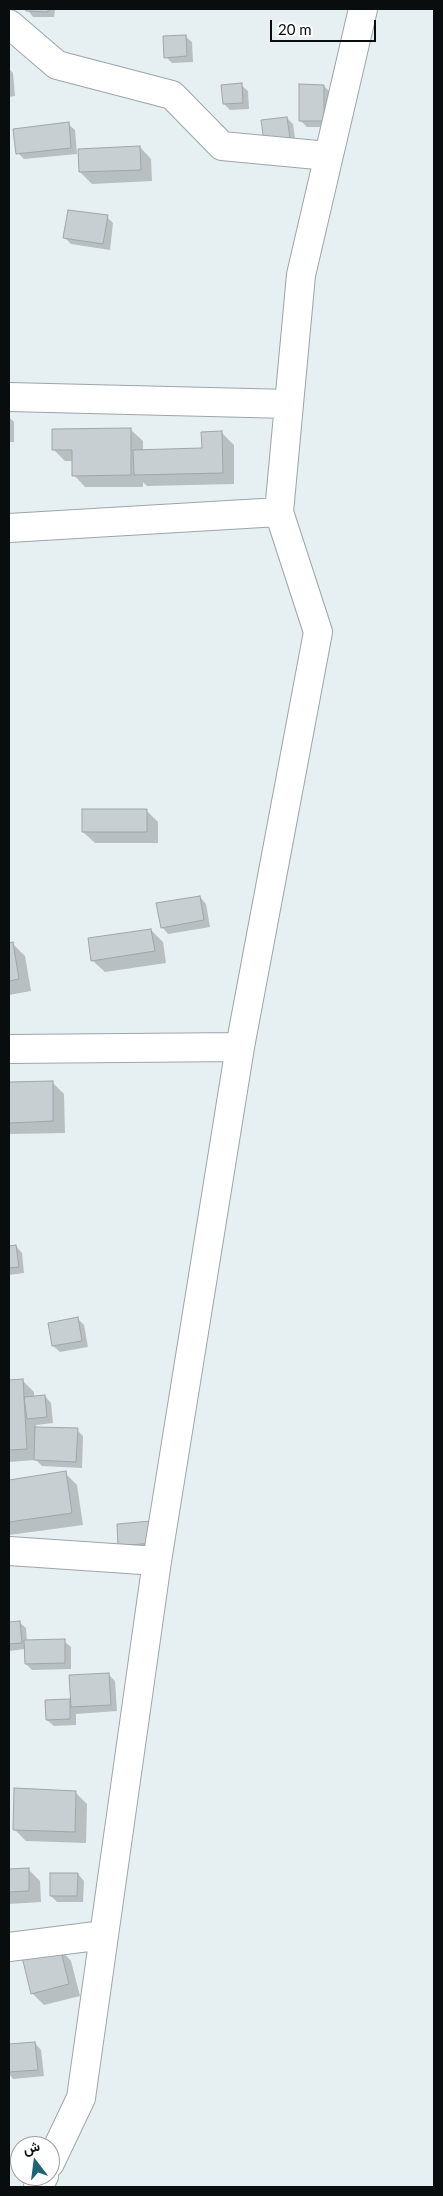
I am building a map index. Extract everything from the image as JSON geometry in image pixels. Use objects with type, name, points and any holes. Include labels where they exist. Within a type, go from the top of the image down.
[{"type":"street","points":[[60,2142],[81,2098],[157,1561],[240,1047],[318,632],[279,512],[301,274],[363,9]]},
{"type":"street","points":[[9,24],[57,65],[172,95],[222,146],[328,156]]},
{"type":"street","points":[[9,398],[289,404]]},
{"type":"street","points":[[9,528],[279,512]]},
{"type":"street","points":[[9,1049],[240,1047]]},
{"type":"street","points":[[9,1551],[157,1561]]},
{"type":"street","points":[[9,1947],[104,1936]]},
{"type":"building","points":[[26,9],[48,9],[48,12],[26,11]]},
{"type":"building","points":[[186,35],[187,56],[164,58],[163,36]]},
{"type":"building","points":[[242,83],[243,103],[223,104],[221,85]]},
{"type":"building","points":[[299,84],[324,85],[324,121],[299,121]]},
{"type":"building","points":[[287,117],[290,139],[264,142],[261,120]]},
{"type":"building","points":[[69,122],[71,148],[16,154],[13,129]]},
{"type":"building","points":[[140,146],[141,170],[79,172],[78,149]]},
{"type":"building","points":[[68,210],[108,215],[103,244],[63,238]]},
{"type":"building","points":[[131,428],[131,475],[72,476],[72,450],[52,450],[52,429]]},
{"type":"building","points":[[222,431],[223,473],[134,475],[133,450],[202,448],[201,432]]},
{"type":"building","points":[[82,809],[147,809],[147,832],[82,832]]},
{"type":"building","points":[[200,896],[204,920],[161,928],[156,903]]},
{"type":"building","points":[[151,929],[155,951],[91,961],[88,938]]},
{"type":"building","points":[[13,942],[19,979],[9,981],[9,943]]},
{"type":"building","points":[[53,1081],[53,1121],[9,1123],[9,1082]]},
{"type":"building","points":[[16,1245],[19,1267],[9,1268],[9,1246]]},
{"type":"building","points":[[78,1317],[82,1341],[52,1346],[48,1323]]},
{"type":"building","points":[[23,1379],[27,1449],[9,1450],[9,1380]]},
{"type":"building","points":[[45,1395],[47,1417],[27,1419],[24,1397]]},
{"type":"building","points":[[35,1427],[78,1428],[76,1462],[34,1460]]},
{"type":"building","points":[[66,1471],[72,1513],[9,1522],[9,1480]]},
{"type":"building","points":[[151,1521],[153,1543],[118,1546],[117,1524]]},
{"type":"building","points":[[20,1621],[22,1643],[9,1644],[9,1622]]},
{"type":"building","points":[[65,1639],[65,1663],[25,1664],[24,1640]]},
{"type":"building","points":[[109,1673],[111,1705],[71,1707],[69,1675]]},
{"type":"building","points":[[70,1699],[70,1719],[46,1720],[45,1700]]},
{"type":"building","points":[[14,1788],[76,1791],[75,1832],[13,1830]]},
{"type":"building","points":[[29,1868],[29,1891],[9,1892],[9,1869]]},
{"type":"building","points":[[50,1873],[78,1873],[77,1896],[50,1896]]},
{"type":"building","points":[[60,1947],[69,1984],[31,1994],[22,1957]]},
{"type":"building","points":[[35,2042],[38,2070],[9,2072],[9,2044]]}]
